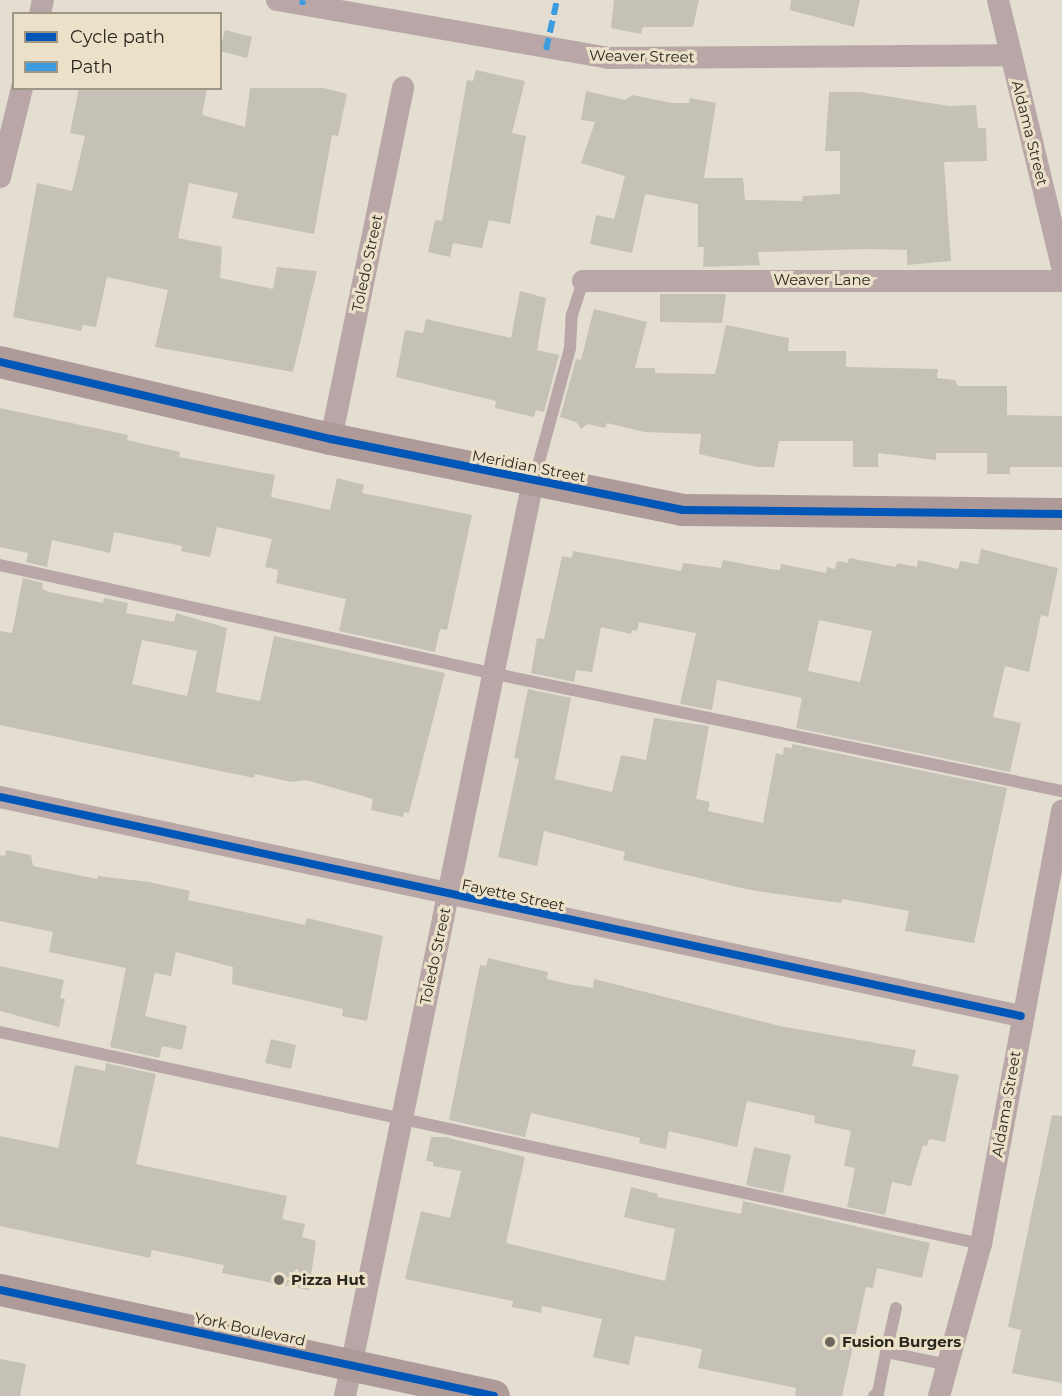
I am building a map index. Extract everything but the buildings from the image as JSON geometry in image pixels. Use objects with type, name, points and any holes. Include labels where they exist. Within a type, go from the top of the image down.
[{"type":"street","name":"Weaver Street","points":[[277,0],[608,58],[1011,56]]},
{"type":"street","name":"Aldama Street","points":[[998,0],[1062,266]]},
{"type":"street","name":"Toledo Street","points":[[331,439],[403,87]]},
{"type":"street","points":[[0,177],[22,90]]},
{"type":"street","name":"Weaver Lane","points":[[583,281],[1062,281]]},
{"type":"street","name":"Meridian Street","points":[[0,362],[331,439],[682,510],[1062,514]]},
{"type":"street","name":"Toledo Street","points":[[345,1396],[400,1118],[448,896],[491,674],[533,481]]},
{"type":"street","name":"Fayette Street","points":[[0,797],[448,896],[1021,1016]]},
{"type":"street","name":"Aldama Street","points":[[939,1396],[981,1244],[1021,1016],[1055,894],[1062,811]]},
{"type":"street","name":"York Boulevard","points":[[0,1290],[494,1396]]},
{"type":"lane","points":[[533,481],[570,348],[572,315],[583,281]]},
{"type":"lane","points":[[0,565],[491,674],[1062,791]]},
{"type":"lane","points":[[0,1032],[981,1244]]},
{"type":"lane","points":[[874,1396],[878,1393],[896,1308]]},
{"type":"lane","points":[[886,1352],[948,1365]]},
{"type":"marked path","points":[[302,5],[303,0]]},
{"type":"marked path","points":[[546,50],[557,0]]},
{"type":"cycle path","points":[[0,362],[331,439],[682,510],[1062,514]]},
{"type":"cycle path","points":[[0,797],[1021,1016]]},
{"type":"cycle path","points":[[0,1290],[494,1396]]},
{"type":"place","name":"Pizza Hut","points":[[279,1280]]},
{"type":"place","name":"Fusion Burgers","points":[[830,1342]]}]
